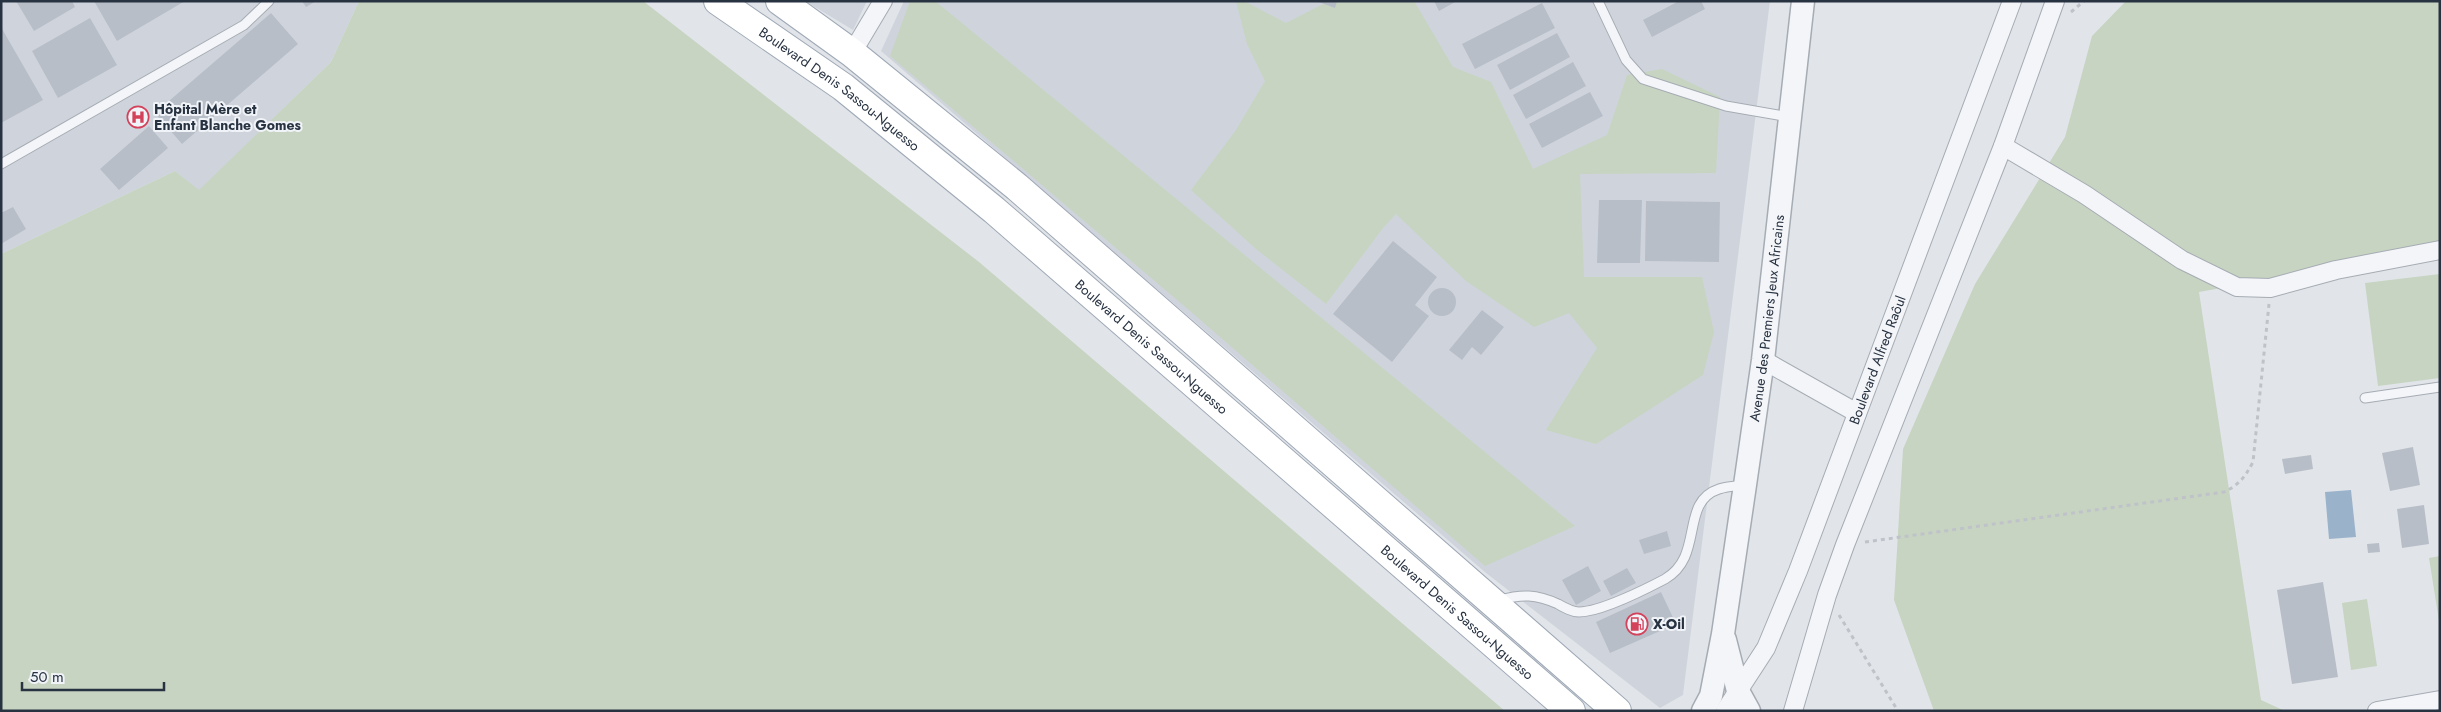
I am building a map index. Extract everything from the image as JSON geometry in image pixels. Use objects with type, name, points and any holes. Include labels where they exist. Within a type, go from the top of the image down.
[{"type":"main road","name":"Boulevard Denis Sassou-Nguesso","points":[[718,1],[843,87],[994,210],[1571,711]]},
{"type":"main road","points":[[780,1],[852,53],[1017,188],[1494,602],[1616,711]]},
{"type":"street","points":[[852,53],[883,1]]},
{"type":"street","name":"Avenue des Premiers Jeux Africains","points":[[1703,711],[1712,696],[1746,485],[1803,1]]},
{"type":"street","name":"Boulevard Alfred Raôul","points":[[1725,711],[1766,648],[1857,413],[2012,1]]},
{"type":"street","points":[[1793,711],[1827,595],[1845,545],[2003,146],[2055,1]]},
{"type":"street","points":[[2003,146],[2084,194],[2196,268],[2237,286],[2270,288],[2336,270],[2440,250]]},
{"type":"street","points":[[1762,360],[1857,413]]},
{"type":"street","name":"Avenue des Premiers Jeux Africains","points":[[1723,634],[1738,691],[1750,711]]},
{"type":"street","points":[[2377,711],[2440,700]]},
{"type":"lane","points":[[1,164],[244,25],[270,1]]},
{"type":"lane","points":[[1598,1],[1626,60],[1643,79],[1726,106],[1789,117]]},
{"type":"lane","points":[[2365,398],[2440,387]]},
{"type":"lane","points":[[1494,602],[1524,594],[1580,612],[1632,594],[1672,574],[1684,560],[1689,549],[1699,503],[1708,494],[1719,488],[1746,485]]},
{"type":"path","points":[[1845,545],[2224,492],[2237,486],[2246,476],[2252,462],[2270,288]]},
{"type":"path","points":[[1827,595],[1898,711]]},
{"type":"shaded area","name":"Hôpital Mère et Enfant Blanche Gomes","points":[[1,1],[359,1],[331,62],[199,191],[175,171],[1,254]]},
{"type":"shaded area","points":[[805,1],[867,1],[853,30]]},
{"type":"shaded area","points":[[904,1],[1770,1],[1683,695],[1660,708],[1486,573],[881,51]]},
{"type":"green space","points":[[359,1],[643,1],[979,262],[1505,711],[1,711],[1,254],[175,171],[199,190],[331,62]]},
{"type":"green space","points":[[910,1],[935,1],[1575,526],[1485,566],[1190,311],[890,56]]},
{"type":"green space","points":[[1236,1],[1244,1],[1286,23],[1329,1],[1414,1],[1453,67],[1491,82],[1533,169],[1607,135],[1627,75],[1662,69],[1720,97],[1716,173],[1580,174],[1584,277],[1702,277],[1714,332],[1703,375],[1596,444],[1546,430],[1597,348],[1569,313],[1534,327],[1466,281],[1396,214],[1383,228],[1326,304],[1256,249],[1191,190],[1236,130],[1265,81],[1247,44]]},
{"type":"green space","points":[[2126,1],[2440,1],[2440,249],[2199,292],[2261,700],[2285,711],[1934,711],[1894,600],[1903,449],[1975,284],[2065,137],[2092,36]]},
{"type":"green space","points":[[2440,274],[2440,378],[2378,386],[2365,283]]},
{"type":"green space","points":[[2440,556],[2440,627],[2429,558]]},
{"type":"green space","points":[[2367,599],[2377,666],[2351,670],[2342,603]]},
{"type":"water","points":[[2351,490],[2356,537],[2329,539],[2325,492]]},
{"type":"building","points":[[16,1],[72,1],[75,7],[34,31]]},
{"type":"building","points":[[94,1],[185,1],[117,41]]},
{"type":"building","points":[[302,1],[316,1],[306,7]]},
{"type":"building","points":[[1316,1],[1337,1],[1335,8]]},
{"type":"building","points":[[1434,1],[1457,1],[1439,11]]},
{"type":"building","points":[[1679,1],[1701,1],[1705,9],[1652,37],[1643,20]]},
{"type":"building","points":[[1542,3],[1555,28],[1475,69],[1462,44]]},
{"type":"building","points":[[271,13],[298,44],[182,144],[155,113]]},
{"type":"building","points":[[90,18],[117,65],[58,98],[32,51]]},
{"type":"building","points":[[1,27],[43,100],[1,123]]},
{"type":"building","points":[[1557,33],[1570,57],[1510,90],[1497,65]]},
{"type":"building","points":[[1573,62],[1586,86],[1526,119],[1513,95]]},
{"type":"building","points":[[1590,92],[1603,116],[1542,148],[1529,124]]},
{"type":"building","points":[[149,126],[168,148],[119,190],[100,169]]},
{"type":"building","points":[[1599,200],[1642,200],[1640,263],[1597,263]]},
{"type":"building","points":[[1646,201],[1720,202],[1719,262],[1645,261]]},
{"type":"building","points":[[13,207],[26,229],[1,244],[1,213]]},
{"type":"building","points":[[1393,241],[1437,277],[1415,305],[1429,316],[1392,362],[1333,314]]},
{"type":"building","points":[[1442,288],[1452,292],[1456,302],[1452,312],[1442,316],[1432,312],[1428,302],[1432,292]]},
{"type":"building","points":[[1482,310],[1504,327],[1481,355],[1472,347],[1462,360],[1449,350]]},
{"type":"building","points":[[2413,447],[2420,485],[2390,491],[2382,453]]},
{"type":"building","points":[[2311,455],[2313,469],[2285,474],[2282,459]]},
{"type":"building","points":[[2424,505],[2429,544],[2402,548],[2397,509]]},
{"type":"building","points":[[1667,531],[1671,546],[1644,554],[1639,540]]},
{"type":"building","points":[[2379,543],[2380,552],[2368,553],[2367,544]]},
{"type":"building","points":[[1588,566],[1601,591],[1576,605],[1562,580]]},
{"type":"building","points":[[1627,568],[1636,583],[1611,596],[1603,581]]},
{"type":"building","points":[[2323,582],[2338,677],[2292,684],[2277,590]]},
{"type":"building","points":[[1661,592],[1676,624],[1610,653],[1596,622]]},
{"type":"place","name":"Hôpital Mère et Enfant Blanche Gomes","points":[[138,117]]},
{"type":"place","name":"X-Oil","points":[[1637,624]]}]
